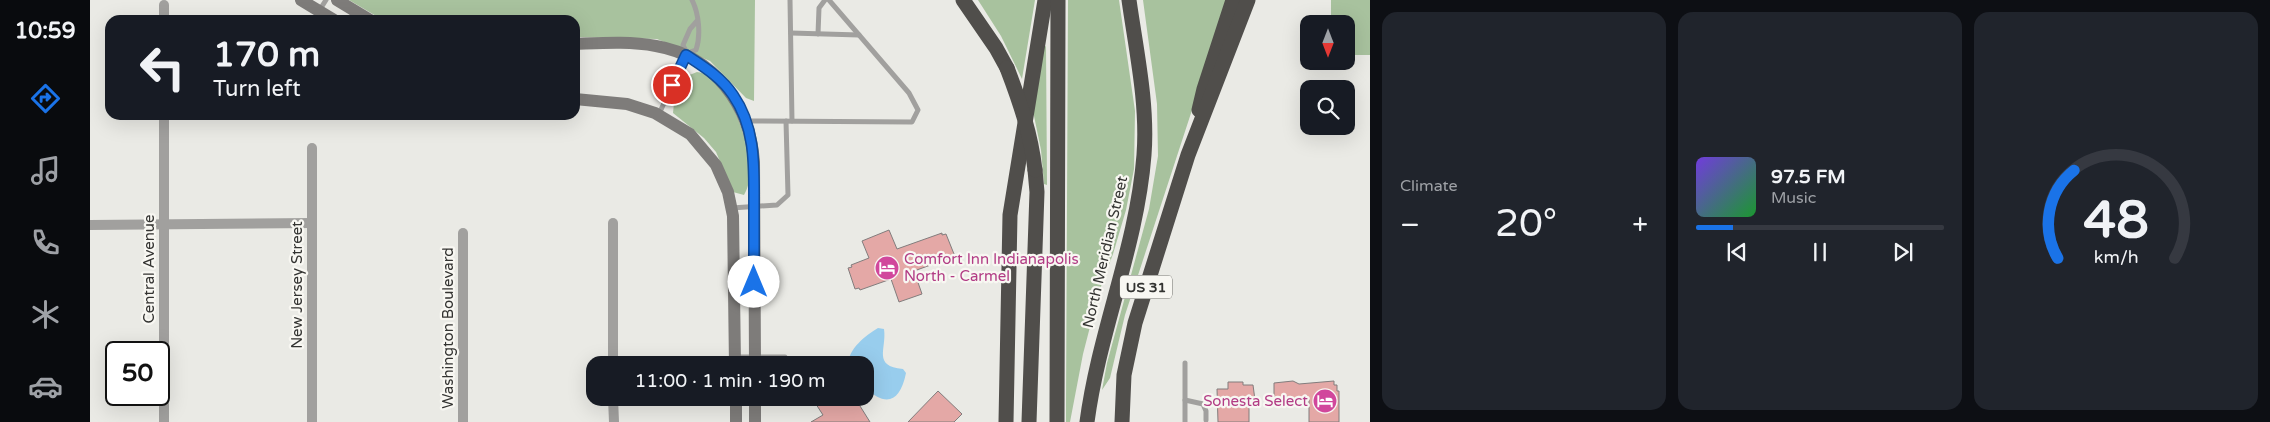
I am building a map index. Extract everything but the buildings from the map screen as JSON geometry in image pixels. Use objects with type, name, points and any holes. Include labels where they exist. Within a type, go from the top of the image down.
[{"type":"highway","points":[[963,0],[996,48],[1007,68],[1033,149],[1037,192],[1029,422]]},
{"type":"highway","points":[[1006,422],[1010,215],[1045,0]]},
{"type":"highway","name":"North Meridian Street","points":[[1057,422],[1058,0]]},
{"type":"highway","name":"North Meridian Street","points":[[1088,422],[1097,359],[1130,239],[1141,183],[1144,153],[1142,93],[1128,0]]},
{"type":"highway","name":"US 31","points":[[1122,422],[1124,374],[1135,323],[1188,155],[1204,88],[1233,0]]},
{"type":"highway","points":[[1188,155],[1248,0]]},
{"type":"main road","points":[[336,0],[362,15]]},
{"type":"main road","points":[[305,1],[326,15]]},
{"type":"main road","points":[[580,44],[637,43],[687,54],[710,71],[727,87],[746,121],[753,151],[755,356]]},
{"type":"main road","points":[[580,100],[634,106],[658,115],[690,134],[707,152],[722,178],[732,208],[736,356]]},
{"type":"main road","points":[[736,406],[736,422]]},
{"type":"main road","points":[[755,406],[755,422]]},
{"type":"street","points":[[164,5],[164,15]]},
{"type":"street","name":"Central Avenue","points":[[164,120],[164,422]]},
{"type":"street","name":"New Jersey Street","points":[[312,148],[312,422]]},
{"type":"street","points":[[90,225],[312,223]]},
{"type":"street","points":[[613,223],[613,356]]},
{"type":"street","name":"Washington Boulevard","points":[[463,233],[463,422]]},
{"type":"street","points":[[613,406],[614,422]]},
{"type":"lane","points":[[319,11],[326,0]]},
{"type":"lane","points":[[658,115],[687,54],[696,50],[698,44],[700,28],[692,0]]},
{"type":"lane","points":[[732,208],[777,205],[788,195],[790,0]]},
{"type":"lane","points":[[746,121],[912,122],[918,110],[908,93],[827,0],[819,8],[818,34]]},
{"type":"lane","points":[[687,54],[683,45],[690,29],[697,21]]},
{"type":"lane","points":[[791,33],[859,35]]},
{"type":"lane","points":[[1185,363],[1185,422]]},
{"type":"lane","points":[[1185,400],[1202,404],[1206,411],[1206,420]]},
{"type":"green space","points":[[349,0],[755,0],[754,101],[746,98],[710,61],[657,39],[580,37],[580,15],[374,15]]},
{"type":"green space","points":[[978,0],[1035,0],[1022,79],[1001,36]]},
{"type":"green space","points":[[1068,0],[1119,0],[1135,111],[1134,169],[1126,210],[1099,292],[1083,354],[1070,422],[1066,422],[1066,405]]},
{"type":"green space","points":[[1143,0],[1228,0],[1125,315],[1110,378],[1102,390],[1107,363],[1149,209],[1158,156],[1157,104]]},
{"type":"green space","points":[[1331,0],[1370,0],[1370,55],[1355,55],[1355,15],[1331,15]]},
{"type":"green space","points":[[1046,46],[1047,185],[1044,184],[1041,150],[1033,111],[1044,47]]},
{"type":"green space","points":[[697,72],[710,77],[721,89],[732,105],[740,125],[749,165],[749,182],[744,195],[733,192],[716,152],[704,138],[673,113],[674,103],[687,76]]},
{"type":"water","points":[[878,328],[884,329],[884,360],[893,367],[903,369],[906,373],[900,390],[891,399],[879,398],[874,395],[874,356],[850,356],[854,348],[868,334]]},
{"type":"place","name":"Comfort Inn Indianapolis North - Carmel","points":[[887,268]]},
{"type":"place","name":"Sonesta Select","points":[[1325,401]]},
{"type":"route","points":[[672,85],[686,55],[710,71],[727,87],[747,124],[754,162],[754,282]]}]
